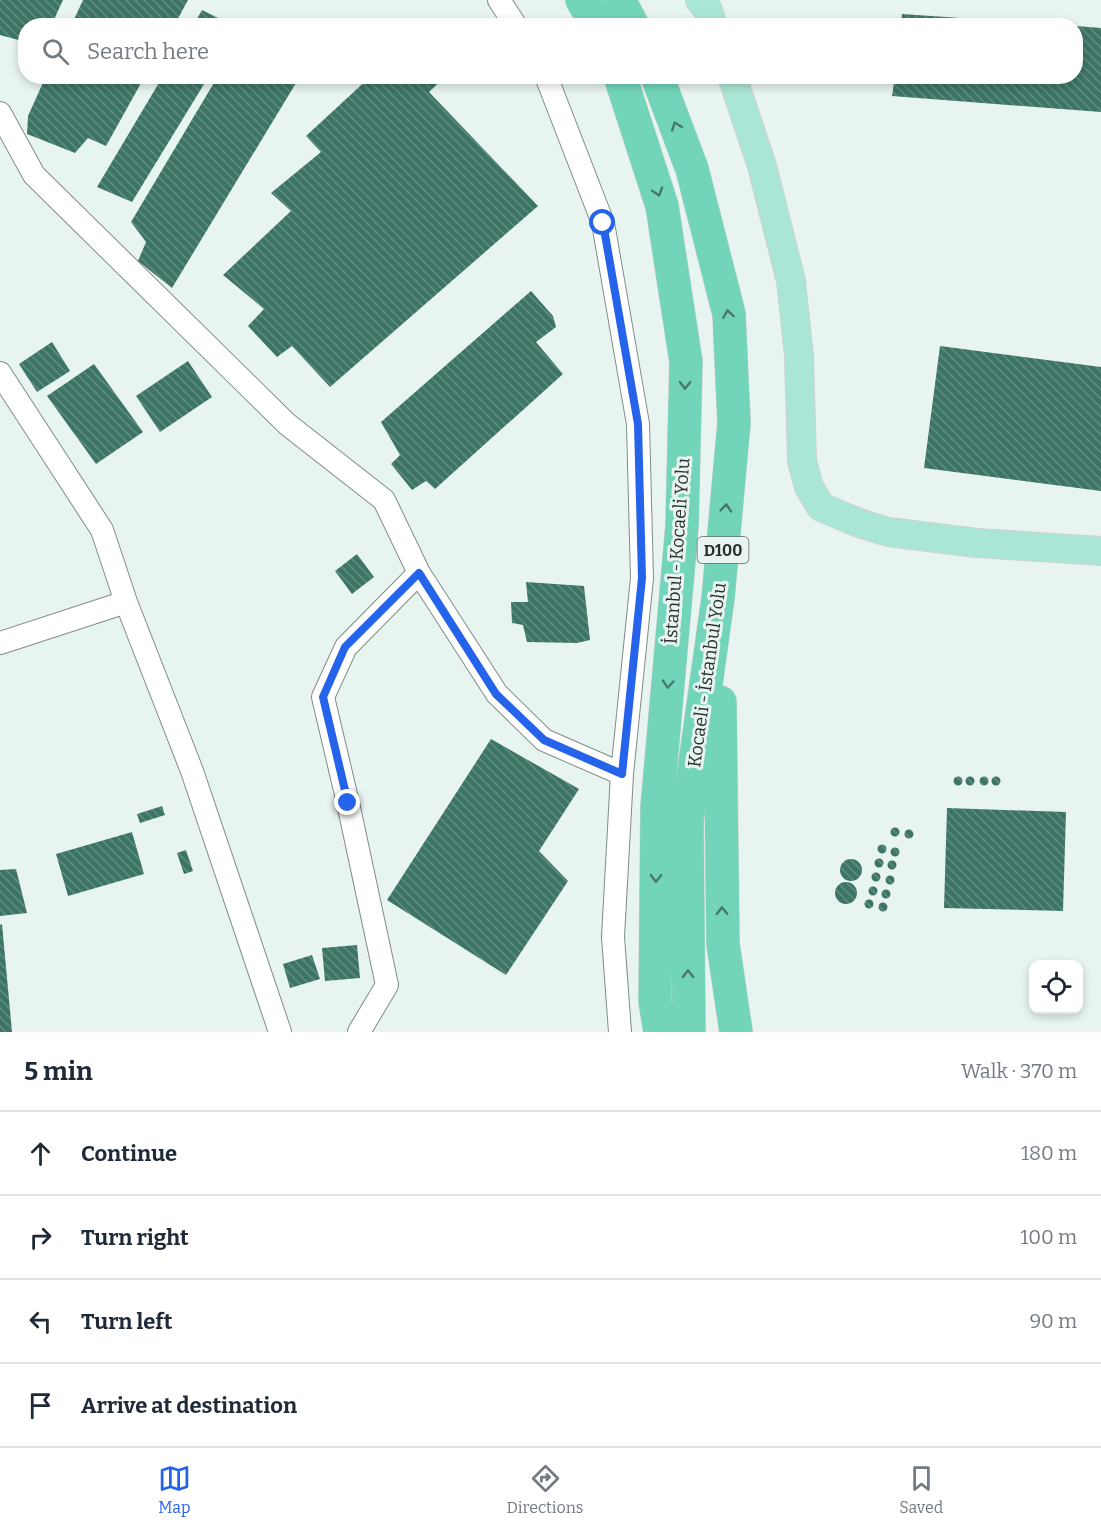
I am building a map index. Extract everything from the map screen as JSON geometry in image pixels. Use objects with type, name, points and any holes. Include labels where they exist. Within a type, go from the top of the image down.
[{"type":"highway","points":[[582,0],[593,18]]},
{"type":"highway","points":[[619,0],[629,18]]},
{"type":"highway","name":"İstanbul - Kocaeli Yolu","points":[[623,84],[662,206],[686,362],[682,526],[657,807],[655,1001],[660,1032]]},
{"type":"highway","name":"Kocaeli - İstanbul Yolu","points":[[660,84],[692,169],[729,314],[734,423],[718,598],[687,820],[689,1032]]},
{"type":"highway","points":[[718,598],[723,944],[736,1032]]},
{"type":"highway","points":[[729,982],[747,1032]]},
{"type":"main road","points":[[700,0],[708,10],[710,18]]},
{"type":"main road","points":[[735,84],[762,166],[791,281],[799,356],[802,461],[809,487],[821,507],[888,532],[977,543],[1101,551]]},
{"type":"street","points":[[499,0],[511,18]]},
{"type":"street","points":[[549,84],[603,223],[638,424],[642,578],[622,774],[613,937],[620,1032]]},
{"type":"street","points":[[0,112],[34,175],[287,424],[384,500],[419,573],[496,694],[544,740],[622,774]]},
{"type":"street","points":[[0,373],[102,530],[126,602],[192,771],[280,1032]]},
{"type":"street","points":[[359,1032],[387,985],[323,697],[345,647],[419,573]]},
{"type":"street","points":[[0,643],[126,602]]},
{"type":"building","points":[[0,0],[63,0],[55,18],[18,18],[18,40],[0,35]]},
{"type":"building","points":[[83,0],[188,0],[178,18],[75,18]]},
{"type":"building","points":[[202,10],[218,18],[198,18]]},
{"type":"building","points":[[902,14],[960,18],[902,18]]},
{"type":"building","points":[[1083,27],[1101,28],[1101,112],[892,96],[894,84],[1083,84]]},
{"type":"building","points":[[42,84],[141,84],[106,146],[88,138],[75,153],[27,134],[28,116]]},
{"type":"building","points":[[158,84],[204,84],[132,202],[97,187]]},
{"type":"building","points":[[213,84],[295,84],[172,288],[138,261],[146,242],[131,222]]},
{"type":"building","points":[[362,84],[438,84],[429,92],[538,206],[330,387],[292,346],[277,357],[248,326],[264,309],[223,275],[291,211],[271,193],[321,152],[306,136]]},
{"type":"building","points":[[531,291],[553,316],[556,327],[536,342],[563,374],[435,489],[426,481],[412,490],[391,464],[400,455],[381,422]]},
{"type":"building","points":[[52,342],[70,371],[37,392],[19,364]]},
{"type":"building","points":[[940,346],[1101,367],[1101,491],[924,468]]},
{"type":"building","points":[[188,361],[212,397],[160,432],[136,396]]},
{"type":"building","points":[[94,364],[143,432],[96,464],[47,396]]},
{"type":"building","points":[[357,554],[374,577],[352,594],[335,571]]},
{"type":"building","points":[[526,582],[584,586],[590,640],[577,643],[527,642],[523,625],[512,623],[511,602],[528,602]]},
{"type":"building","points":[[491,739],[579,789],[539,851],[568,881],[506,975],[387,900]]},
{"type":"building","points":[[958,777],[962,781],[958,785],[954,781]]},
{"type":"building","points":[[970,777],[974,781],[970,785],[966,781]]},
{"type":"building","points":[[984,777],[988,781],[984,785],[980,781]]},
{"type":"building","points":[[996,777],[1000,781],[996,785],[992,781]]},
{"type":"building","points":[[162,806],[165,815],[140,823],[137,814]]},
{"type":"building","points":[[947,808],[1066,812],[1063,911],[944,908]]},
{"type":"building","points":[[895,827],[900,832],[895,837],[890,832]]},
{"type":"building","points":[[909,829],[914,834],[909,839],[904,834]]},
{"type":"building","points":[[132,832],[144,874],[68,896],[56,854]]},
{"type":"building","points":[[882,845],[886,849],[882,853],[878,849]]},
{"type":"building","points":[[895,848],[899,852],[895,856],[891,852]]},
{"type":"building","points":[[186,850],[193,871],[184,874],[177,853]]},
{"type":"building","points":[[851,859],[859,862],[862,870],[859,878],[851,881],[843,878],[840,870],[843,862]]},
{"type":"building","points":[[879,859],[883,863],[879,867],[875,863]]},
{"type":"building","points":[[892,861],[896,865],[892,869],[888,865]]},
{"type":"building","points":[[16,869],[27,913],[0,916],[0,870]]},
{"type":"building","points":[[876,873],[880,877],[876,881],[872,877]]},
{"type":"building","points":[[890,876],[894,880],[890,884],[886,880]]},
{"type":"building","points":[[846,882],[854,885],[857,893],[854,901],[846,904],[838,901],[835,893],[838,885]]},
{"type":"building","points":[[873,887],[877,891],[873,895],[869,891]]},
{"type":"building","points":[[886,890],[890,894],[886,898],[882,894]]},
{"type":"building","points":[[869,900],[873,904],[869,908],[865,904]]},
{"type":"building","points":[[883,903],[887,907],[883,911],[879,907]]},
{"type":"building","points":[[2,924],[12,1032],[0,1032],[0,925]]},
{"type":"building","points":[[357,945],[360,978],[325,981],[322,948]]},
{"type":"building","points":[[312,955],[320,979],[290,988],[283,964]]},
{"type":"route","points":[[348,803],[323,697],[345,647],[419,573],[496,694],[544,740],[622,774],[642,578],[638,424],[603,223]]}]
